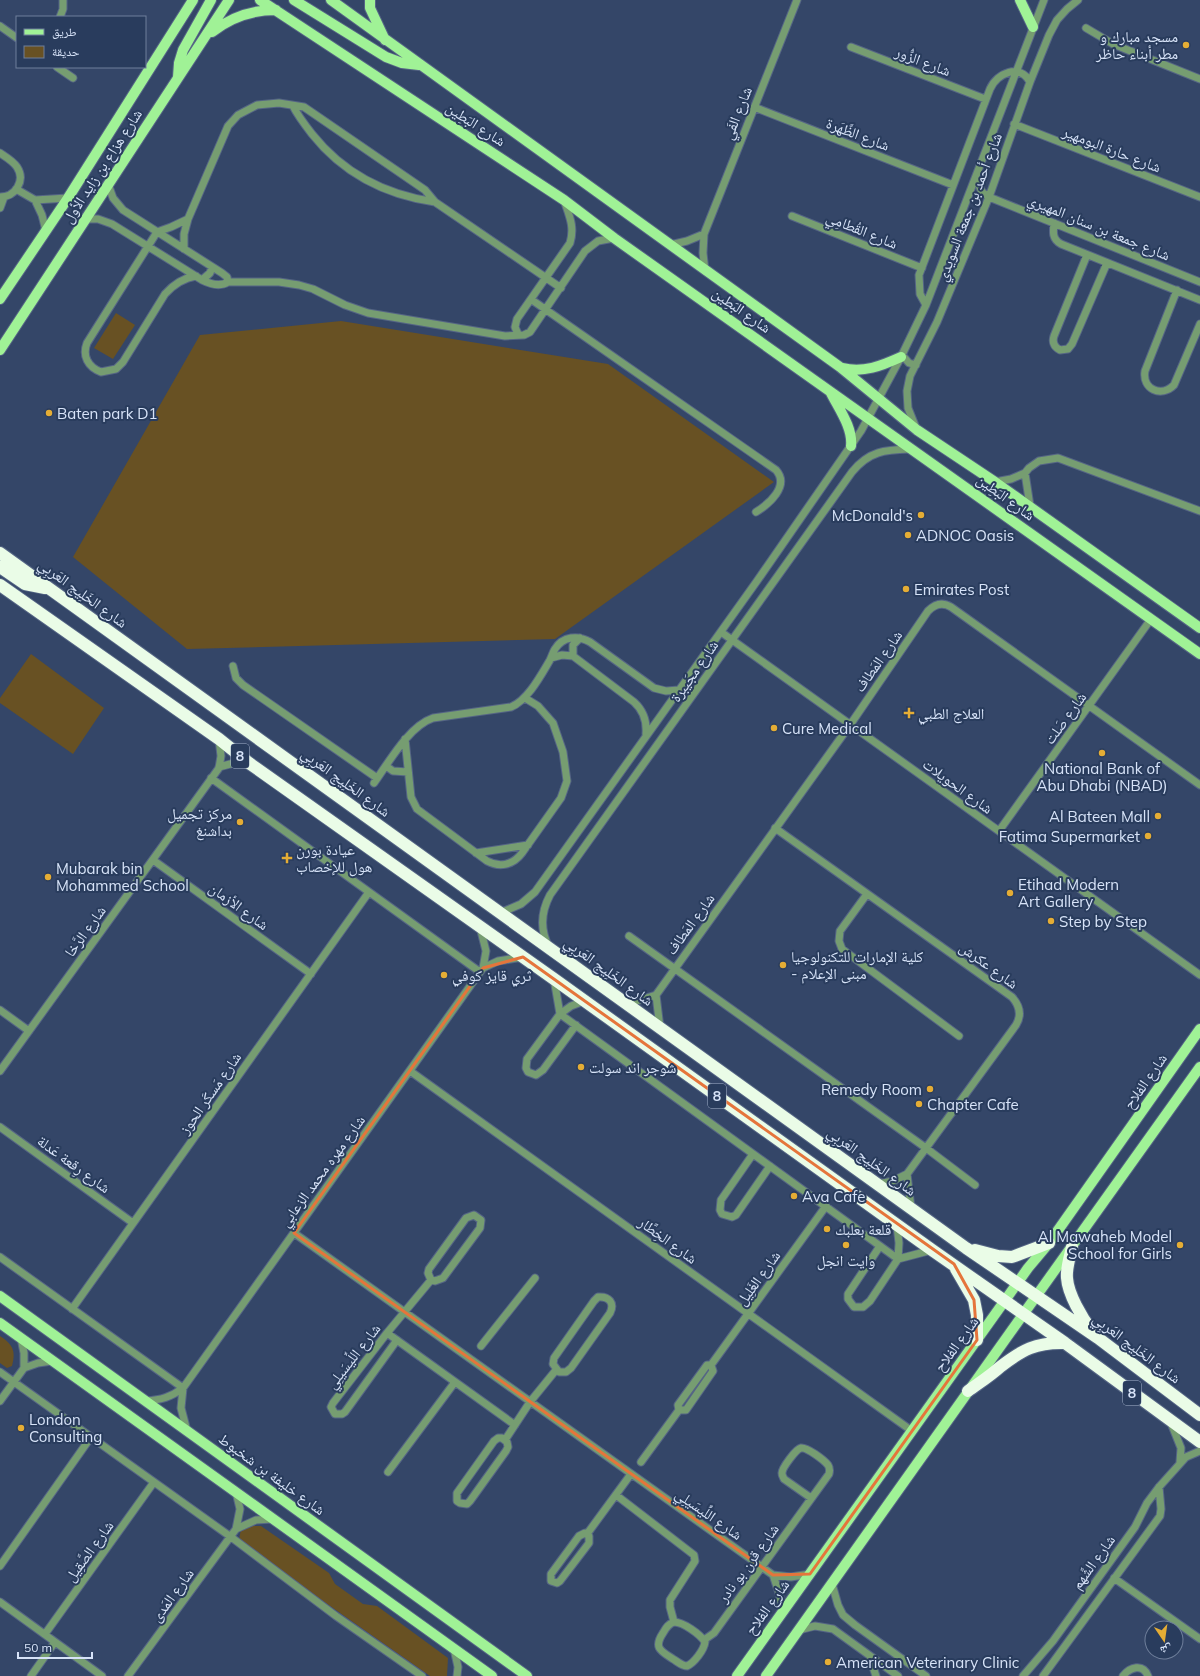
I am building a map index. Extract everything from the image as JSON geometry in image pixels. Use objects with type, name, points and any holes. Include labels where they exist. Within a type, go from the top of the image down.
[{"type":"highway","name":"شارع الخَلِيج العَربِي","points":[[0,553],[966,1248],[1098,1338],[1198,1411]]},
{"type":"highway","points":[[0,567],[25,584],[50,589]]},
{"type":"highway","name":"8","points":[[0,585],[219,739],[249,763],[554,979],[897,1226],[954,1264],[1065,1343],[1200,1442]]},
{"type":"highway","points":[[966,1248],[1007,1257],[1017,1255],[1049,1243]]},
{"type":"highway","points":[[1072,1247],[1067,1273],[1067,1283],[1080,1314],[1098,1338]]},
{"type":"highway","points":[[954,1264],[974,1300],[977,1315],[977,1340]]},
{"type":"highway","points":[[968,1391],[1018,1353],[1028,1348],[1045,1343],[1065,1343]]},
{"type":"main road","points":[[186,0],[186,12]]},
{"type":"main road","name":"شارع هزاع بن زايد الأول","points":[[0,299],[68,198],[193,0]]},
{"type":"main road","points":[[177,79],[179,63],[183,50],[211,0]]},
{"type":"main road","name":"شارع هزاع بن زايد الأول","points":[[0,350],[229,0]]},
{"type":"main road","name":"شارع البَطِين","points":[[260,0],[564,200],[614,238],[1200,654]]},
{"type":"main road","points":[[294,0],[386,57],[402,63],[422,65]]},
{"type":"main road","name":"شارع البَطِين","points":[[330,0],[840,367],[917,430],[1030,506],[1200,628]]},
{"type":"main road","points":[[370,0],[370,8],[386,41]]},
{"type":"main road","points":[[1020,0],[1033,26]]},
{"type":"main road","points":[[202,41],[217,28],[234,18],[254,11],[276,10]]},
{"type":"main road","points":[[840,367],[856,370],[873,368],[901,356]]},
{"type":"main road","points":[[830,391],[849,428],[851,446]]},
{"type":"main road","name":"شارع الفلاح","points":[[736,1676],[1018,1283],[1049,1243],[1200,1029]]},
{"type":"main road","points":[[766,1676],[1200,1067]]},
{"type":"main road","name":"شارع خليفة بن شخبوط","points":[[0,1296],[527,1676]]},
{"type":"main road","points":[[0,1323],[492,1676]]},
{"type":"street","points":[[60,16],[64,0]]},
{"type":"street","name":"شارع أحمد بن جمعة السويدي","points":[[878,398],[926,306],[1044,0]]},
{"type":"street","name":"شارع أحمد بن جمعة السويدي","points":[[917,430],[910,417],[907,398],[908,384],[937,322],[989,197],[1014,124],[1053,26],[1067,9],[1078,0]]},
{"type":"street","name":"شارع الفَي","points":[[705,271],[703,253],[704,234],[795,1]]},
{"type":"street","points":[[0,26],[16,37]]},
{"type":"street","points":[[1086,28],[1112,44],[1200,79]]},
{"type":"street","name":"شارع الزُّور","points":[[852,47],[985,99]]},
{"type":"street","points":[[58,68],[73,78]]},
{"type":"street","points":[[926,306],[919,288],[920,275],[985,99],[996,79],[1005,73],[1016,72],[1026,76],[1030,82]]},
{"type":"street","points":[[184,249],[184,234],[188,218],[225,131],[232,120],[244,111],[257,105],[272,103],[300,106],[310,111],[416,184],[428,193],[435,202],[561,288]]},
{"type":"street","points":[[293,106],[302,121],[329,153],[352,172],[376,186],[408,197],[435,202]]},
{"type":"street","name":"شارع الظَّهَرة","points":[[754,107],[953,185]]},
{"type":"street","points":[[302,121],[310,111]]},
{"type":"street","name":"شارع حارة البومهير","points":[[1014,124],[1200,197]]},
{"type":"street","points":[[0,152],[13,162],[19,170],[20,180],[13,193],[2,197],[0,208]]},
{"type":"street","points":[[976,178],[982,192],[989,197]]},
{"type":"street","points":[[108,184],[113,198],[123,210],[225,275],[228,282]]},
{"type":"street","points":[[408,197],[416,184]]},
{"type":"street","points":[[16,189],[35,200],[68,198]]},
{"type":"street","name":"شارع جمعة بن سنان المهيري","points":[[989,197],[1200,282]]},
{"type":"street","points":[[35,200],[42,215],[46,231]]},
{"type":"street","points":[[518,334],[516,331],[516,323],[568,249],[572,238],[572,226],[564,200]]},
{"type":"street","name":"شارع القُطامِي","points":[[792,216],[922,268]]},
{"type":"street","points":[[188,218],[171,227],[157,232],[87,343],[85,352],[87,360],[96,370],[101,372],[111,371],[120,366],[165,294],[182,280],[199,278],[210,273],[212,267]]},
{"type":"street","points":[[85,219],[98,219],[112,224],[199,278],[217,284],[228,282],[279,282],[299,285],[313,289],[345,305],[368,313],[512,336],[518,334],[524,335],[530,332],[590,247],[603,239],[614,238]]},
{"type":"street","points":[[1054,223],[1053,235],[1058,243],[1200,300]]},
{"type":"street","points":[[670,245],[687,241],[704,234]]},
{"type":"street","name":"شارع جمعة بن سنان المهيري","points":[[1087,255],[1054,336],[1053,343],[1060,350],[1068,349],[1072,344],[1107,263]]},
{"type":"street","points":[[1177,290],[1145,371],[1145,380],[1150,388],[1158,392],[1171,389],[1200,324]]},
{"type":"street","points":[[532,300],[776,470],[780,477],[780,487],[768,503],[756,512]]},
{"type":"street","points":[[901,356],[906,361],[916,365]]},
{"type":"street","name":"شارع مجَيبرة","points":[[500,912],[521,904],[534,892],[721,632],[851,446],[878,398]]},
{"type":"street","name":"شارع مجَيبرة","points":[[550,949],[544,936],[542,923],[544,911],[550,895],[856,468],[868,457],[883,451],[913,449]]},
{"type":"street","points":[[995,482],[1011,479],[1025,473],[1039,461],[1051,458],[1064,459],[1200,511]]},
{"type":"street","points":[[1025,473],[1030,506]]},
{"type":"street","name":"شارع المَطاف","points":[[656,994],[850,724],[928,611],[939,604],[951,607],[1200,785]]},
{"type":"street","name":"شارع صَلت","points":[[999,831],[1152,619]]},
{"type":"street","name":"شارع الحويلات","points":[[721,632],[1200,975]]},
{"type":"street","points":[[233,666],[236,678],[243,685],[376,780],[405,739],[417,725],[427,720],[512,706],[525,698],[559,643],[570,638],[580,638],[596,646],[648,685],[666,691],[679,690]]},
{"type":"street","points":[[572,656],[573,645],[580,638]]},
{"type":"street","points":[[551,658],[562,655],[572,656],[638,705],[645,719],[646,735]]},
{"type":"street","points":[[405,739],[411,797],[417,809],[491,863],[505,865],[515,861],[528,845],[562,798],[566,787],[567,774],[563,752],[553,723],[543,711],[525,698]]},
{"type":"street","points":[[219,739],[221,756],[220,767],[234,763],[249,763]]},
{"type":"street","points":[[386,766],[393,771],[408,772]]},
{"type":"street","name":"شارع الرَّخا","points":[[0,1071],[220,767]]},
{"type":"street","points":[[211,778],[369,892],[482,970],[498,961],[523,957]]},
{"type":"street","name":"شارع عكرش","points":[[775,828],[1012,997],[1019,1008],[1020,1017],[1016,1025],[907,1174]]},
{"type":"street","points":[[476,853],[528,845]]},
{"type":"street","name":"شارع الأزمان","points":[[153,860],[311,974]]},
{"type":"street","name":"شارع مَسكَر الحوز","points":[[72,1309],[369,892]]},
{"type":"street","points":[[867,894],[840,931],[839,941],[842,949],[959,1036]]},
{"type":"street","name":"شارع مهره محمد الزعابي","points":[[146,1401],[165,1399],[174,1395],[183,1388],[482,970],[486,951],[480,927]]},
{"type":"street","points":[[629,936],[926,1148],[975,1185]]},
{"type":"street","points":[[554,979],[560,1014],[898,1259]]},
{"type":"street","points":[[627,1004],[656,994],[660,1028]]},
{"type":"street","points":[[576,1025],[543,1070],[536,1075],[528,1072],[526,1068],[527,1059],[560,1014],[571,1006],[584,1001]]},
{"type":"street","points":[[0,1010],[29,1031]]},
{"type":"street","name":"شارع الخِطَّار","points":[[410,1071],[912,1431]]},
{"type":"street","name":"شارع رِقعة عَدلة","points":[[0,1127],[134,1223]]},
{"type":"street","points":[[753,1154],[721,1200],[720,1210],[722,1214],[732,1217],[736,1215],[770,1166]]},
{"type":"street","points":[[878,1184],[893,1181],[907,1174],[911,1208]]},
{"type":"street","name":"شارع الغَلِيل","points":[[641,1462],[679,1410],[686,1410],[713,1371],[711,1365],[826,1206]]},
{"type":"street","name":"شارع اللِّيسَيلِي","points":[[470,1216],[478,1216],[481,1220],[480,1228],[462,1253],[443,1278],[435,1281],[431,1280],[428,1273],[429,1269],[466,1218],[470,1216]]},
{"type":"street","points":[[880,1246],[848,1294],[848,1299],[854,1307],[858,1308],[868,1305],[898,1259],[899,1243],[897,1226]]},
{"type":"street","name":"شارع اللِّيسَيلِي","points":[[294,1233],[773,1575],[791,1577],[810,1574]]},
{"type":"street","points":[[898,1259],[932,1250]]},
{"type":"street","points":[[0,1257],[183,1388]]},
{"type":"street","points":[[481,1346],[535,1278]]},
{"type":"street","name":"شارع اللِّيسَيلِي","points":[[397,1340],[345,1412],[342,1414],[335,1414],[331,1407],[333,1403],[387,1333],[431,1280]]},
{"type":"street","points":[[604,1297],[608,1299],[612,1303],[610,1313],[571,1368],[566,1372],[556,1370],[553,1364],[554,1358],[594,1301],[598,1298],[604,1297]]},
{"type":"street","points":[[387,1333],[515,1425]]},
{"type":"street","points":[[21,1338],[24,1353],[24,1368]]},
{"type":"street","points":[[0,1401],[24,1368],[38,1363],[52,1361]]},
{"type":"street","points":[[505,1440],[530,1402],[556,1370]]},
{"type":"street","points":[[0,1372],[231,1537],[336,1616],[422,1676]]},
{"type":"street","points":[[388,1472],[455,1382]]},
{"type":"street","name":"شارع مهره محمد الزعابي","points":[[183,1388],[181,1408],[187,1431]]},
{"type":"street","points":[[1170,1420],[1181,1448],[1180,1462]]},
{"type":"street","points":[[0,1566],[91,1437]]},
{"type":"street","points":[[498,1438],[505,1440],[508,1447],[506,1451],[470,1501],[464,1504],[457,1501],[457,1493],[494,1440],[498,1438]]},
{"type":"street","name":"شارع قرن بو نادر","points":[[674,1622],[668,1625],[658,1640],[658,1646],[660,1651],[680,1664],[687,1666],[692,1663],[704,1646],[704,1640],[714,1633],[829,1474],[830,1468],[826,1463],[806,1448],[801,1448],[796,1451],[783,1469],[782,1474],[784,1479],[811,1498]]},
{"type":"street","name":"شارع الشَّهم","points":[[1024,1676],[1053,1641],[1135,1527],[1147,1502],[1180,1462],[1190,1454],[1200,1451]]},
{"type":"street","points":[[588,1534],[631,1474]]},
{"type":"street","name":"شارع الصَّقِيل","points":[[45,1634],[154,1482]]},
{"type":"street","points":[[1043,1676],[1161,1512],[1159,1487]]},
{"type":"street","name":"شارع المَدى","points":[[128,1676],[236,1529],[240,1509],[236,1492]]},
{"type":"street","points":[[616,1495],[694,1555],[695,1561],[670,1600],[670,1607],[674,1622],[680,1623],[704,1640]]},
{"type":"street","points":[[1147,1502],[1155,1504],[1161,1512]]},
{"type":"street","points":[[236,1529],[256,1520],[274,1519]]},
{"type":"street","points":[[583,1533],[588,1534],[590,1538],[589,1543],[560,1581],[557,1583],[551,1581],[551,1574],[579,1536],[583,1533]]},
{"type":"street","points":[[773,1575],[783,1610]]},
{"type":"street","points":[[1114,1578],[1200,1639]]},
{"type":"street","points":[[832,1584],[836,1600],[844,1615],[855,1625],[926,1676]]},
{"type":"street","points":[[0,1602],[102,1676]]},
{"type":"street","points":[[799,1630],[815,1626],[827,1627],[898,1676]]},
{"type":"street","points":[[30,1676],[55,1642]]},
{"type":"street","points":[[454,1649],[458,1661],[457,1676]]},
{"type":"street","points":[[869,1655],[876,1676]]},
{"type":"street","points":[[868,1676],[872,1667]]},
{"type":"street","points":[[1123,1676],[1129,1670],[1138,1667],[1143,1669],[1148,1676]]},
{"type":"highlighted area","points":[[523,957],[954,1264],[974,1300],[977,1340],[810,1574],[773,1575],[294,1233],[483,968]]},
{"type":"green space","points":[[116,313],[135,325],[113,359],[94,348]]},
{"type":"green space","points":[[341,321],[608,364],[774,482],[555,639],[187,649],[73,557],[200,335]]},
{"type":"green space","points":[[31,654],[104,708],[73,754],[0,703],[0,698]]},
{"type":"green space","points":[[0,1336],[11,1345],[14,1356],[12,1366],[7,1368],[0,1363]]},
{"type":"green space","points":[[250,1526],[261,1526],[329,1573],[335,1584],[363,1604],[377,1606],[448,1658],[447,1676],[430,1676],[239,1540],[241,1529]]},
{"type":"place","name":"مسجد مبارك و مطر أبناء حاظر","points":[[1186,45]]},
{"type":"place","name":"Baten park D1","points":[[49,413]]},
{"type":"place","name":"McDonald's","points":[[921,515]]},
{"type":"place","name":"ADNOC Oasis","points":[[908,535]]},
{"type":"place","name":"Emirates Post","points":[[906,589]]},
{"type":"place","name":"العلاج الطبي","points":[[909,713]]},
{"type":"place","name":"Cure Medical","points":[[774,728]]},
{"type":"place","name":"National Bank of Abu Dhabi (NBAD)","points":[[1102,753]]},
{"type":"place","name":"Al Bateen Mall","points":[[1158,816]]},
{"type":"place","name":"مركز تجميل بداشنغ","points":[[240,822]]},
{"type":"place","name":"Fatima Supermarket","points":[[1148,836]]},
{"type":"place","name":"عيادة بورن هول للإخصاب","points":[[287,858]]},
{"type":"place","name":"Mubarak bin Mohammed School","points":[[48,877]]},
{"type":"place","name":"Etihad Modern Art Gallery","points":[[1010,893]]},
{"type":"place","name":"Step by Step","points":[[1051,921]]},
{"type":"place","name":"كلية الإمارات للتكنولوجيا - مبنى الإعلام","points":[[783,965]]},
{"type":"place","name":"ثري قايز كوفي","points":[[444,975]]},
{"type":"place","name":"شوجر اند سولت","points":[[581,1067]]},
{"type":"place","name":"Remedy Room","points":[[930,1089]]},
{"type":"place","name":"Chapter Cafe","points":[[919,1104]]},
{"type":"place","name":"Ava Cafe","points":[[794,1196]]},
{"type":"place","name":"قلعة بعلبك","points":[[827,1229]]},
{"type":"place","name":"وايت انجل","points":[[846,1245]]},
{"type":"place","name":"Al Mawaheb Model School for Girls","points":[[1180,1245]]},
{"type":"place","name":"London Consulting","points":[[21,1428]]},
{"type":"place","name":"American Veterinary Clinic","points":[[828,1662]]}]
